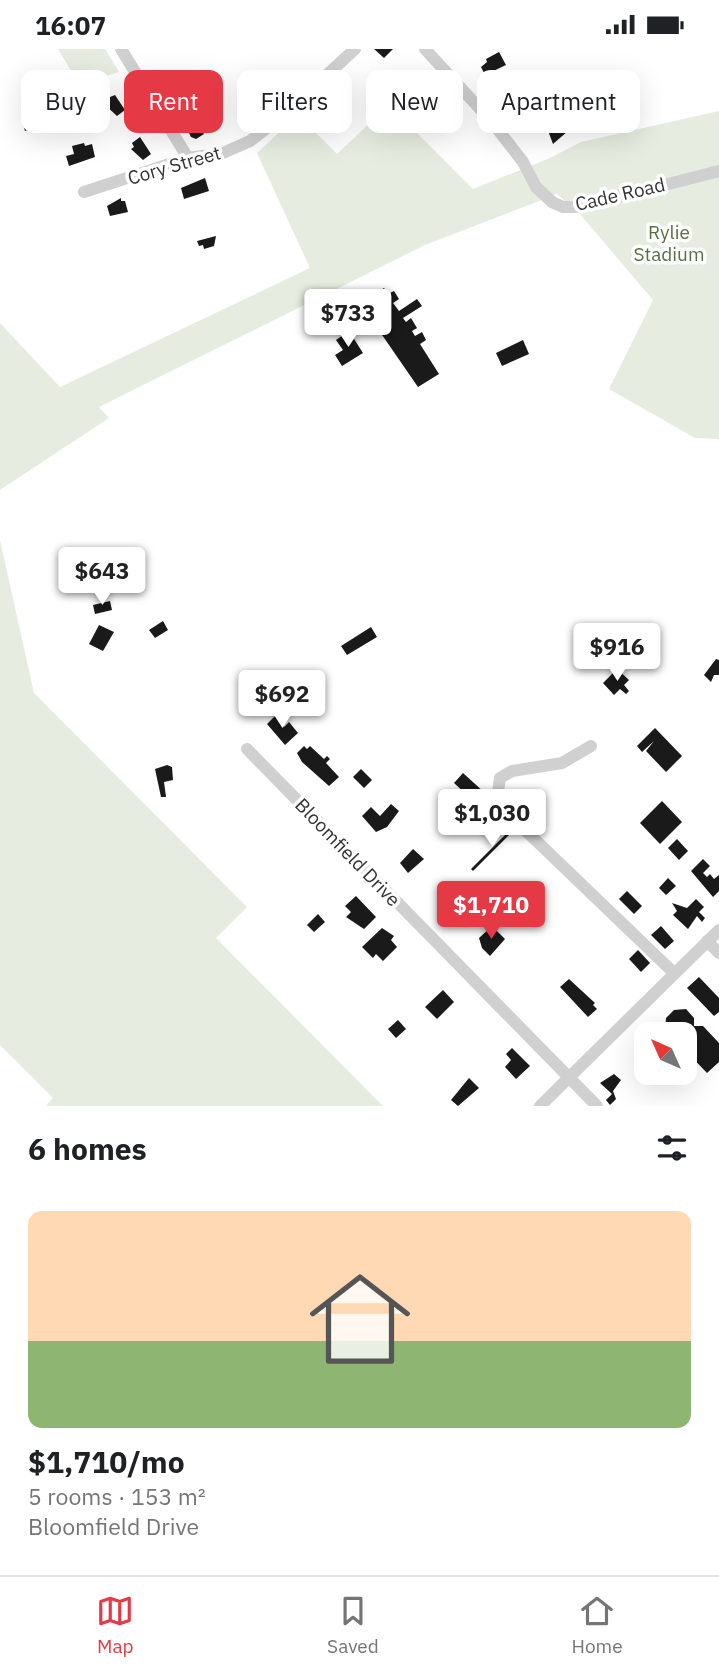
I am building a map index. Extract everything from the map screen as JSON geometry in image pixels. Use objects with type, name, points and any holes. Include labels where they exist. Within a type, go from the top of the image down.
[{"type":"street","points":[[121,49],[188,158]]},
{"type":"street","name":"Cory Street","points":[[84,192],[188,158],[223,153],[250,141],[280,118],[355,49]]},
{"type":"street","name":"Cade Road","points":[[425,49],[492,123],[523,162],[536,187],[563,207],[578,207],[719,171]]},
{"type":"street","points":[[591,746],[562,763],[513,771],[500,778],[497,799],[525,830],[674,973]]},
{"type":"street","name":"Bloomfield Drive","points":[[247,748],[597,1106]]},
{"type":"street","points":[[540,1106],[719,930]]},
{"type":"street","points":[[708,941],[719,953]]},
{"type":"green space","points":[[58,49],[105,49],[119,72],[110,75],[110,70],[71,70]]},
{"type":"green space","name":"Rylie Stadium","points":[[719,111],[719,439],[695,438],[609,389],[653,300],[579,213],[557,194],[425,245],[99,407],[109,418],[0,490],[0,323],[60,387],[310,268],[257,153],[279,133],[316,133],[337,154],[366,127],[366,133],[417,133],[473,189],[550,158],[581,142],[621,133],[640,133],[640,129]]},
{"type":"green space","points":[[0,540],[34,693],[247,907],[216,938],[383,1106],[46,1106],[53,1098],[0,1045]]},
{"type":"building","points":[[374,49],[393,49],[384,58]]},
{"type":"building","points":[[499,52],[506,65],[496,70],[482,70],[481,67],[487,62],[486,59]]},
{"type":"building","points":[[115,95],[124,108],[117,116],[110,110],[110,97]]},
{"type":"building","points":[[189,133],[204,134],[196,139]]},
{"type":"building","points":[[549,133],[566,133],[553,144]]},
{"type":"building","points":[[140,137],[151,154],[143,160],[131,149],[134,147],[132,143]]},
{"type":"building","points":[[84,143],[85,146],[92,144],[95,157],[69,166],[66,156],[74,154],[72,146]]},
{"type":"building","points":[[205,178],[209,191],[184,199],[181,188]]},
{"type":"building","points":[[121,198],[121,201],[125,201],[128,212],[110,216],[107,206]]},
{"type":"building","points":[[216,236],[214,246],[204,249],[203,245],[199,246],[197,241]]},
{"type":"building","points":[[384,288],[388,294],[394,291],[399,299],[393,303],[399,311],[417,299],[422,306],[403,318],[406,322],[411,318],[417,328],[412,331],[415,336],[422,332],[426,340],[420,344],[439,374],[418,387],[360,303]]},
{"type":"building","points":[[349,331],[363,353],[342,366],[335,355],[343,350],[336,340]]},
{"type":"building","points":[[523,340],[529,354],[502,366],[496,353]]},
{"type":"building","points":[[110,601],[112,610],[95,614],[93,605]]},
{"type":"building","points":[[163,621],[168,630],[155,638],[149,630]]},
{"type":"building","points":[[99,625],[114,632],[103,651],[89,644]]},
{"type":"building","points":[[371,627],[377,637],[347,655],[341,646]]},
{"type":"building","points":[[609,634],[627,650],[621,657],[630,665],[628,668],[600,643]]},
{"type":"building","points":[[716,659],[719,660],[719,675],[714,675],[711,682],[704,675]]},
{"type":"building","points":[[617,669],[629,680],[624,685],[629,691],[626,694],[620,689],[614,695],[603,683]]},
{"type":"building","points":[[276,715],[284,727],[289,722],[298,733],[285,745],[267,724]]},
{"type":"building","points":[[655,728],[682,756],[666,772],[646,751],[654,741],[642,752],[637,746]]},
{"type":"building","points":[[304,746],[307,749],[310,746],[324,759],[327,756],[330,759],[326,763],[339,777],[329,786],[302,762],[297,753]]},
{"type":"building","points":[[167,765],[172,767],[173,780],[164,782],[166,797],[161,797],[155,769]]},
{"type":"building","points":[[361,769],[372,780],[364,788],[353,777]]},
{"type":"building","points":[[463,773],[485,793],[479,806],[454,783]]},
{"type":"building","points":[[662,801],[682,822],[660,844],[640,823]]},
{"type":"building","points":[[391,804],[399,811],[387,827],[376,832],[362,816],[371,807],[380,816]]},
{"type":"building","points":[[512,828],[514,830],[473,871],[471,869]]},
{"type":"building","points":[[677,839],[688,851],[679,860],[668,848]]},
{"type":"building","points":[[413,849],[424,859],[408,873],[400,863]]},
{"type":"building","points":[[703,859],[710,866],[703,873],[707,877],[710,874],[714,879],[719,875],[719,891],[713,897],[691,871]]},
{"type":"building","points":[[668,878],[676,886],[666,895],[659,888]]},
{"type":"building","points":[[463,887],[475,898],[452,918],[443,907]]},
{"type":"building","points":[[488,887],[497,896],[485,906],[477,898]]},
{"type":"building","points":[[627,891],[642,906],[634,914],[619,899]]},
{"type":"building","points":[[356,896],[376,917],[364,929],[346,917],[351,912],[345,906]]},
{"type":"building","points":[[696,899],[704,907],[699,912],[705,918],[702,922],[697,916],[688,929],[673,915],[677,911],[672,903],[687,908]]},
{"type":"building","points":[[501,910],[509,918],[495,928],[489,922]]},
{"type":"building","points":[[318,914],[325,922],[314,932],[307,925]]},
{"type":"building","points":[[661,926],[674,941],[665,949],[651,935]]},
{"type":"building","points":[[382,928],[394,936],[391,940],[397,947],[383,961],[376,954],[373,958],[362,947]]},
{"type":"building","points":[[489,929],[492,932],[495,929],[505,939],[490,956],[482,948],[479,938]]},
{"type":"building","points":[[638,950],[650,963],[641,972],[629,959]]},
{"type":"building","points":[[699,977],[719,998],[719,1012],[714,1016],[687,988]]},
{"type":"building","points":[[569,979],[595,1003],[593,1005],[597,1009],[588,1017],[560,987]]},
{"type":"building","points":[[443,990],[454,1002],[437,1019],[425,1007]]},
{"type":"building","points":[[686,1009],[694,1022],[666,1022],[674,1010]]},
{"type":"building","points":[[398,1020],[406,1029],[396,1038],[388,1029]]},
{"type":"building","points":[[697,1026],[703,1026],[719,1043],[719,1062],[707,1073],[697,1063]]},
{"type":"building","points":[[512,1048],[530,1066],[516,1079],[505,1067],[511,1060],[506,1054]]},
{"type":"building","points":[[614,1074],[621,1080],[613,1091],[616,1099],[610,1105],[606,1100],[612,1094],[600,1083]]},
{"type":"building","points":[[469,1078],[479,1088],[458,1106],[451,1100]]}]
